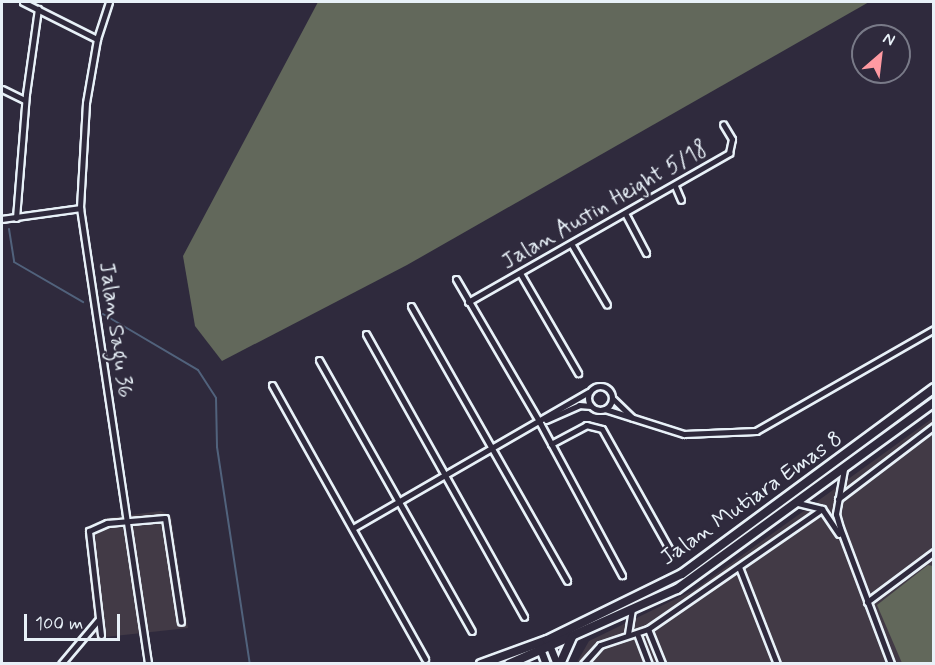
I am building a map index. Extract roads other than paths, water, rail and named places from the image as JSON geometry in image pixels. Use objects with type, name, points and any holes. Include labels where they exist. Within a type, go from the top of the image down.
[{"type":"main road","name":"Jalan Mutiara Emas 8","points":[[512,663],[681,574],[933,388]]},
{"type":"main road","name":"Jalan Mutiara Emas 8","points":[[549,643],[573,637],[693,579],[933,402]]},
{"type":"main road","points":[[559,663],[573,637]]},
{"type":"main road","name":"Jalan Mutiara Emas 8","points":[[481,663],[540,647]]},
{"type":"main road","points":[[512,663],[526,663]]},
{"type":"street","points":[[23,2],[97,39]]},
{"type":"street","name":"Jalan Sagu 36","points":[[109,2],[97,39],[86,103],[80,208],[148,663]]},
{"type":"street","points":[[16,218],[25,100],[38,9]]},
{"type":"street","points":[[2,89],[25,100]]},
{"type":"street","name":"Jalan Austin Height 5/18","points":[[468,302],[626,215],[729,153],[732,140],[723,124]]},
{"type":"street","points":[[675,186],[681,200]]},
{"type":"street","points":[[2,219],[80,208]]},
{"type":"street","points":[[626,215],[646,252]]},
{"type":"street","points":[[572,245],[607,304]]},
{"type":"street","points":[[520,273],[578,373]]},
{"type":"street","points":[[456,279],[543,421],[551,444],[622,575]]},
{"type":"street","points":[[411,306],[567,581]]},
{"type":"street","points":[[543,421],[579,405],[604,409],[684,434],[756,431],[933,329]]},
{"type":"street","points":[[366,334],[447,475],[524,617]]},
{"type":"street","points":[[319,360],[472,631]]},
{"type":"street","points":[[272,385],[425,658]]},
{"type":"street","points":[[353,528],[602,387],[632,417]]},
{"type":"street","points":[[589,393],[591,406]]},
{"type":"street","points":[[604,409],[611,397]]},
{"type":"street","points":[[551,444],[586,425],[602,429],[671,552]]},
{"type":"street","points":[[838,499],[933,426]]},
{"type":"street","points":[[844,469],[836,514],[843,540],[891,663]]},
{"type":"street","points":[[798,503],[822,508],[843,540]]},
{"type":"street","points":[[584,663],[600,645],[628,634],[638,636],[822,508]]},
{"type":"street","points":[[101,635],[89,531],[126,521],[165,518],[181,622]]},
{"type":"street","points":[[867,602],[933,552]]},
{"type":"street","points":[[739,567],[777,663]]},
{"type":"street","points":[[628,634],[632,610]]},
{"type":"street","points":[[61,663],[99,619]]},
{"type":"street","points":[[648,629],[662,663]]},
{"type":"street","points":[[638,636],[649,663]]},
{"type":"street","points":[[549,643],[559,663]]},
{"type":"street","points":[[540,647],[546,663]]},
{"type":"waterway","points":[[9,229],[14,262],[83,302]]},
{"type":"waterway","points":[[103,314],[198,370],[216,398],[217,447],[250,664]]}]
